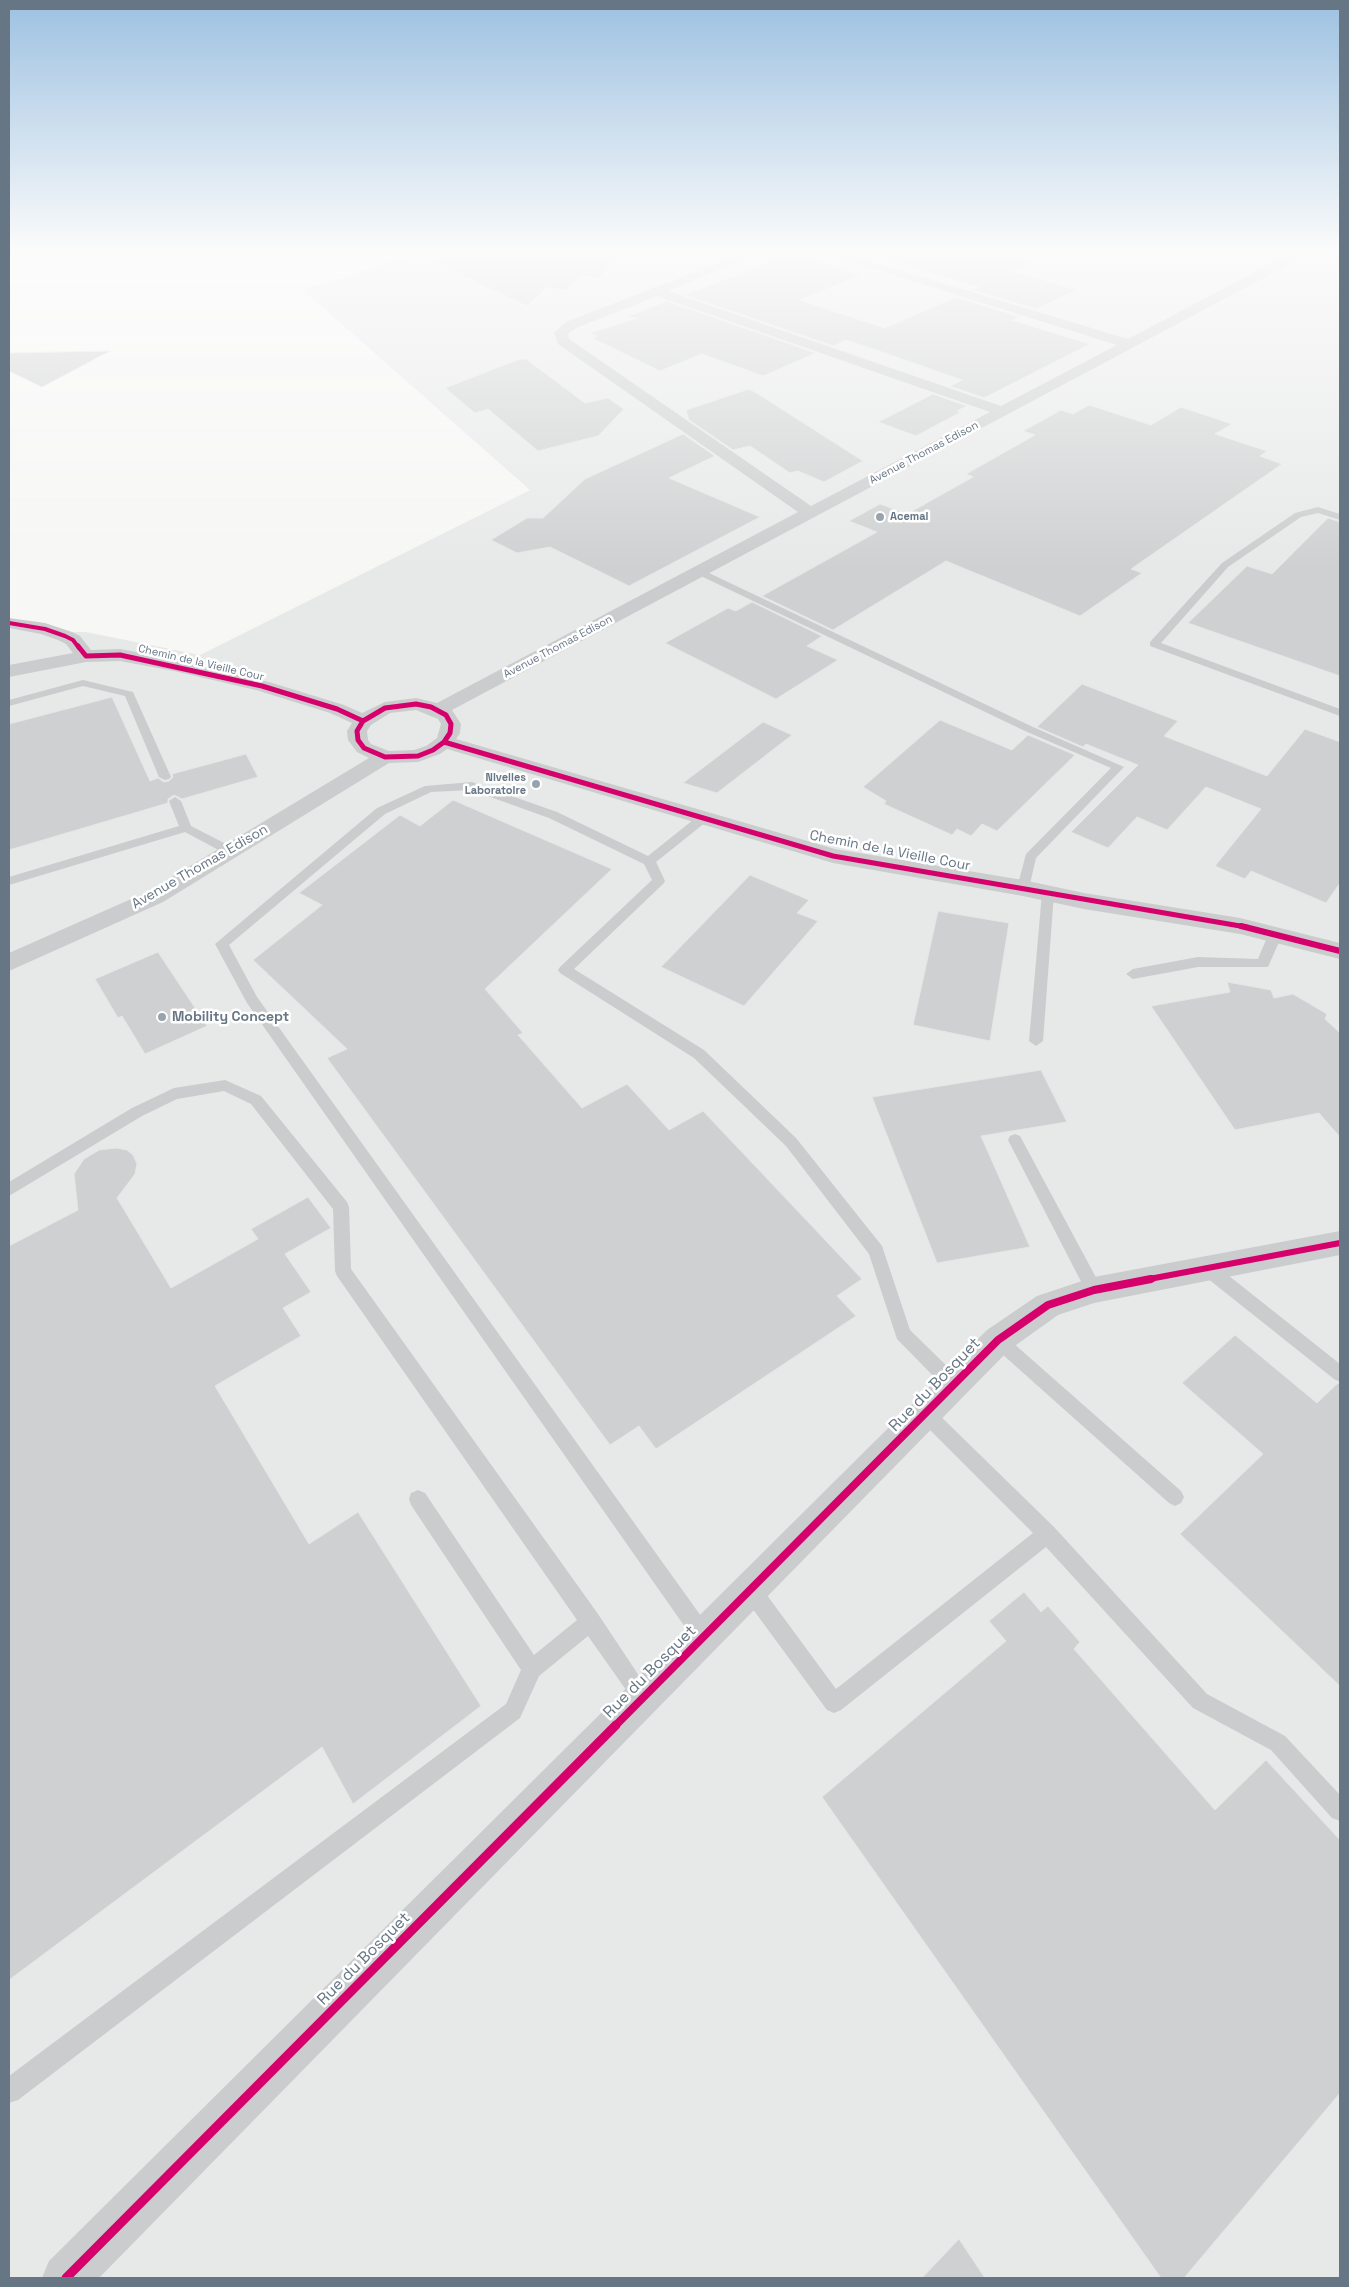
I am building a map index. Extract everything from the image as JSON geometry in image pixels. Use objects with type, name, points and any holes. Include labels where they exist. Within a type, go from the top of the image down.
[{"type":"street","points":[[584,356],[810,514]]},
{"type":"street","points":[[842,356],[1002,411]]},
{"type":"street","name":"Avenue Thomas Edison","points":[[438,710],[1107,356]]},
{"type":"street","points":[[9,623],[45,629],[65,636],[73,640],[86,656]]},
{"type":"street","name":"Chemin de la Vieille Cour","points":[[9,671],[86,656],[120,655],[174,664],[290,695],[337,709],[363,721]]},
{"type":"street","points":[[400,704],[416,704],[438,710],[446,715],[451,724],[450,733],[444,742],[418,756],[385,757],[364,748],[358,740],[357,730],[363,721],[385,708],[400,704]]},
{"type":"street","name":"Chemin de la Vieille Cour","points":[[444,742],[833,856],[1023,888],[1084,902],[1240,926],[1340,950]]},
{"type":"street","name":"Avenue Thomas Edison","points":[[9,963],[154,897],[385,757]]},
{"type":"street","name":"Rue du Bosquet","points":[[66,2278],[998,1340],[1048,1305],[1094,1290],[1340,1243]]},
{"type":"lane","points":[[1340,517],[1318,510],[1298,515],[1225,565],[1154,644],[1340,713]]},
{"type":"lane","points":[[706,575],[1028,729],[1118,766],[1030,857],[1023,888]]},
{"type":"lane","points":[[9,703],[83,683],[129,694],[164,777]]},
{"type":"lane","points":[[704,1637],[252,1000],[222,944],[381,811],[429,789],[472,786],[553,815],[649,861],[659,881],[564,970],[699,1054],[791,1142],[876,1251],[903,1334],[954,1385]]},
{"type":"lane","points":[[175,801],[186,828],[230,851]]},
{"type":"lane","points":[[649,861],[702,819]]},
{"type":"lane","points":[[9,881],[186,828]]},
{"type":"lane","points":[[1036,1041],[1048,893]]},
{"type":"lane","points":[[1132,974],[1198,962],[1263,964],[1275,935]]},
{"type":"lane","points":[[9,1190],[137,1112],[174,1094],[225,1085],[256,1100],[341,1207],[343,1271],[644,1698]]},
{"type":"lane","points":[[1015,1140],[1094,1290]]},
{"type":"lane","points":[[1208,1269],[1340,1374]]},
{"type":"lane","points":[[998,1340],[1175,1497]]},
{"type":"lane","points":[[926,1414],[1047,1534],[1200,1701],[1278,1744],[1340,1810]]},
{"type":"lane","points":[[418,1499],[532,1669]]},
{"type":"lane","points":[[751,1590],[834,1703],[1047,1534]]},
{"type":"lane","points":[[9,2091],[514,1711],[532,1669],[591,1621]]},
{"type":"shaded area","points":[[378,356],[1340,356],[1340,2278],[9,2278],[9,627],[39,632],[86,632],[200,655],[530,490]]},
{"type":"building","points":[[9,356],[101,356],[42,387],[9,371]]},
{"type":"building","points":[[629,356],[698,356],[660,371]]},
{"type":"building","points":[[707,356],[810,356],[763,376]]},
{"type":"building","points":[[893,356],[1067,356],[984,398],[950,386],[962,380]]},
{"type":"building","points":[[520,359],[526,359],[585,403],[608,398],[624,409],[598,436],[538,451],[488,409],[475,413],[445,388]]},
{"type":"building","points":[[749,389],[863,461],[824,482],[798,471],[790,473],[750,446],[733,450],[689,420],[686,410]]},
{"type":"building","points":[[933,394],[967,406],[957,411],[961,412],[916,436],[878,422]]},
{"type":"building","points":[[1089,405],[1151,425],[1181,407],[1232,424],[1215,434],[1267,451],[1260,456],[1282,464],[1131,569],[1142,573],[1080,616],[946,561],[833,630],[762,596],[877,532],[849,521],[880,504],[907,514],[973,477],[966,474],[1035,435],[1023,431],[1061,410],[1073,414]]},
{"type":"building","points":[[683,434],[715,456],[669,478],[760,517],[629,586],[550,547],[517,553],[491,540],[527,518],[543,518],[585,479]]},
{"type":"building","points":[[1328,518],[1340,522],[1340,676],[1188,623],[1247,566],[1272,574]]},
{"type":"building","points":[[752,602],[822,636],[807,646],[838,660],[776,699],[665,643],[728,608],[736,611]]},
{"type":"building","points":[[1082,684],[1178,721],[1164,736],[1267,776],[1305,729],[1340,742],[1340,883],[1326,903],[1251,871],[1245,879],[1215,866],[1261,809],[1206,787],[1167,830],[1137,817],[1108,848],[1071,832],[1138,765],[1086,744],[1083,747],[1037,727]]},
{"type":"building","points":[[112,697],[150,781],[158,778],[164,782],[169,781],[173,777],[172,774],[246,754],[258,777],[182,799],[174,795],[168,799],[168,803],[9,850],[9,724]]},
{"type":"building","points":[[940,720],[1012,750],[1028,735],[1075,755],[997,831],[982,824],[971,836],[957,829],[952,835],[884,804],[886,801],[863,787]]},
{"type":"building","points":[[763,722],[792,735],[717,793],[683,783]]},
{"type":"building","points":[[453,800],[612,869],[485,989],[523,1033],[518,1035],[582,1108],[627,1084],[669,1130],[703,1111],[862,1279],[837,1296],[856,1316],[656,1449],[639,1426],[610,1445],[327,1058],[347,1049],[253,960],[322,905],[299,893],[400,815],[420,826]]},
{"type":"building","points":[[750,875],[809,900],[797,913],[818,921],[744,1006],[661,967]]},
{"type":"building","points":[[938,911],[1009,923],[990,1041],[913,1025]]},
{"type":"building","points":[[158,952],[207,1026],[145,1054],[122,1016],[118,1018],[95,979]]},
{"type":"building","points":[[1227,982],[1271,990],[1274,998],[1293,994],[1327,1014],[1325,1019],[1340,1033],[1340,1137],[1319,1113],[1235,1130],[1151,1006],[1230,992]]},
{"type":"building","points":[[1041,1070],[1067,1122],[981,1136],[1030,1247],[937,1263],[872,1097]]},
{"type":"building","points":[[116,1148],[127,1150],[133,1155],[137,1164],[135,1174],[117,1198],[171,1288],[258,1239],[251,1229],[308,1197],[331,1228],[285,1254],[311,1292],[283,1308],[301,1336],[215,1386],[309,1544],[358,1512],[481,1706],[353,1804],[322,1747],[9,1980],[9,1246],[78,1210],[74,1174],[84,1159],[99,1150]]},
{"type":"building","points":[[1235,1335],[1317,1403],[1338,1383],[1340,1384],[1340,1686],[1180,1534],[1263,1454],[1182,1383]]},
{"type":"building","points":[[1024,1592],[1041,1612],[1048,1606],[1080,1642],[1074,1649],[1215,1810],[1266,1760],[1340,1840],[1340,2093],[1184,2278],[1161,2278],[822,1797],[1006,1641],[989,1621]]},
{"type":"building","points":[[959,2239],[985,2278],[922,2278]]},
{"type":"cycle path","points":[[9,623],[45,629],[65,636],[73,640],[86,656],[120,655],[174,665],[262,686],[337,709],[363,721]]},
{"type":"cycle path","points":[[416,704],[431,707],[446,715],[451,724],[450,733],[444,742],[433,750],[418,756],[385,757],[364,748],[358,740],[357,731],[363,721],[385,708],[416,704]]},
{"type":"cycle path","points":[[444,742],[833,856],[1023,888],[1084,901],[1240,926],[1340,951]]},
{"type":"cycle path","points":[[66,2278],[998,1340],[1048,1305],[1094,1290],[1340,1243]]},
{"type":"place","name":"Acemal","points":[[880,517]]},
{"type":"place","name":"Nivelles Laboratoire","points":[[536,784]]},
{"type":"place","name":"Mobility Concept","points":[[162,1017]]}]
